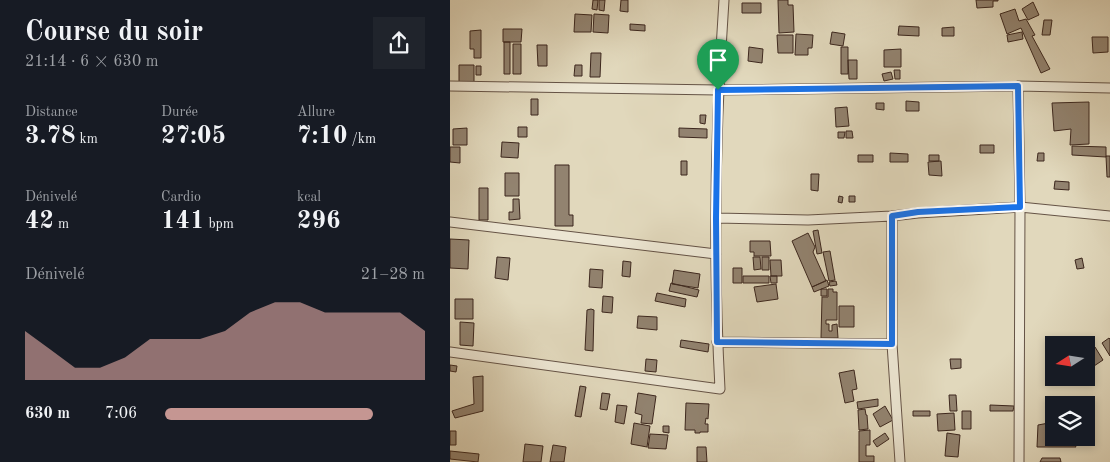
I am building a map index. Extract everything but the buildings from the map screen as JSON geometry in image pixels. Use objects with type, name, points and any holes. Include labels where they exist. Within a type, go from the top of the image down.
[{"type":"street","points":[[450,352],[720,389],[717,342],[716,218],[718,90],[724,0]]},
{"type":"street","points":[[450,86],[718,90],[1018,86],[1110,88]]},
{"type":"street","points":[[1018,86],[1020,207],[1019,462]]},
{"type":"street","points":[[716,218],[808,220],[1020,207],[1110,216]]},
{"type":"street","points":[[892,216],[892,344],[900,462]]},
{"type":"street","points":[[450,222],[716,254]]},
{"type":"street","points":[[717,342],[892,344]]},
{"type":"route","points":[[1018,86],[1020,207],[918,212],[892,216],[892,344],[717,342],[718,90],[1018,86]]}]
